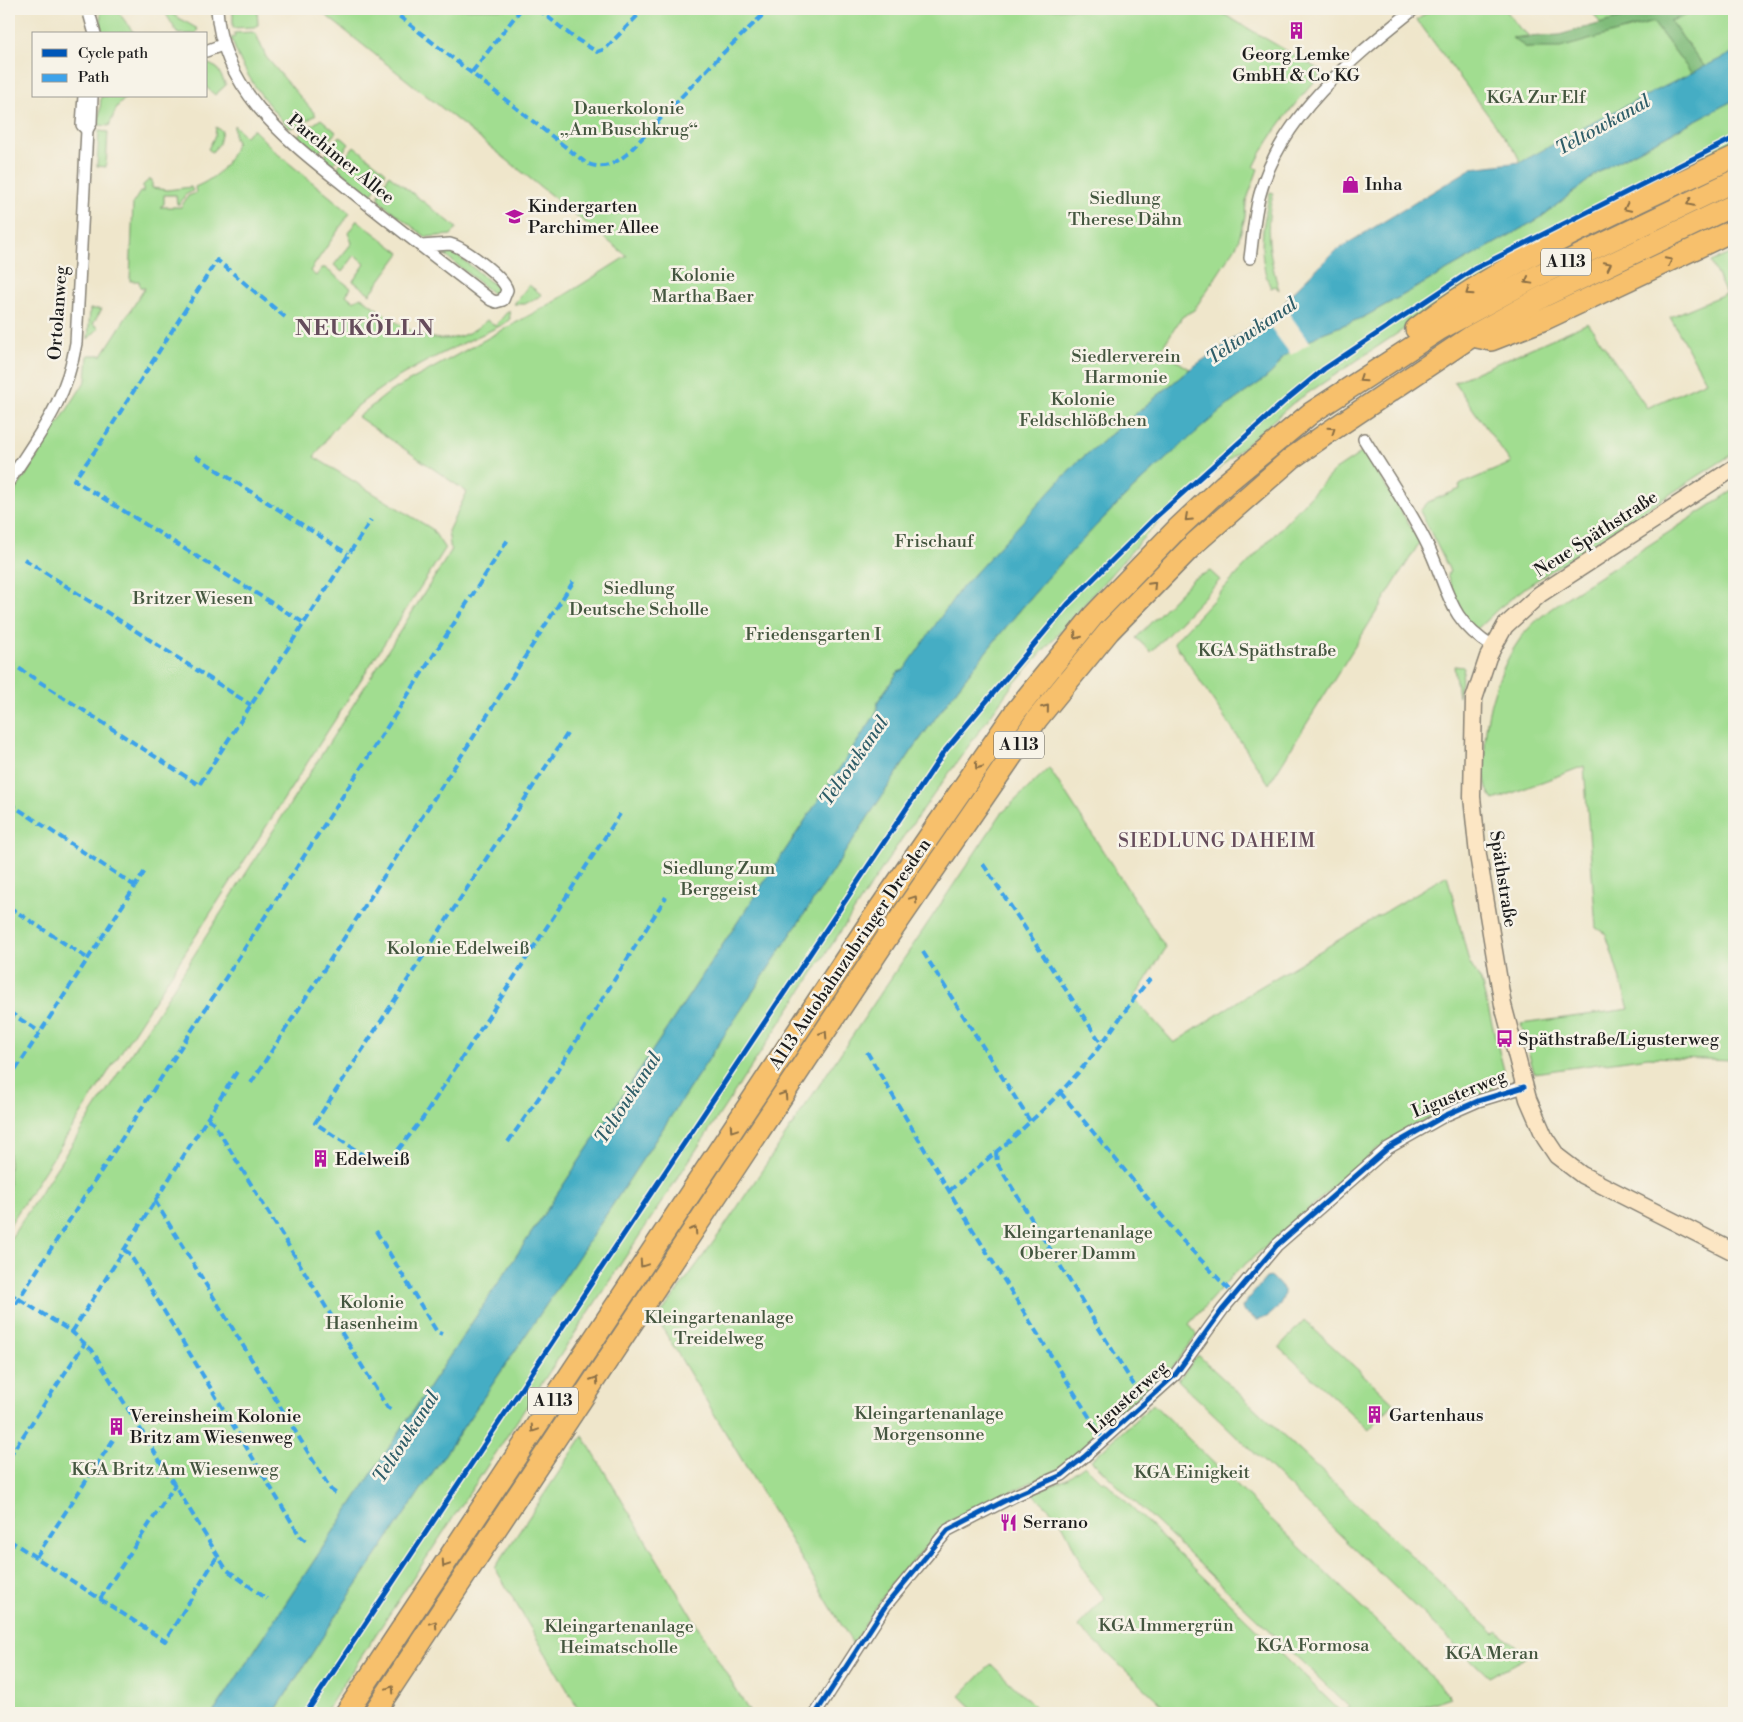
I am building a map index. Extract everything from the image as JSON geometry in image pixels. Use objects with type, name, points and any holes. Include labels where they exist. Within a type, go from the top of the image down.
[{"type":"highway","points":[[1402,352],[1416,328],[1483,283],[1557,242],[1734,157]]},
{"type":"highway","name":"A 113","points":[[1402,352],[1537,276],[1734,182]]},
{"type":"highway","name":"A 113","points":[[374,1713],[886,939],[1037,719],[1109,631],[1195,542],[1292,458],[1472,336],[1544,296],[1734,204]]},
{"type":"highway","points":[[1472,336],[1491,340],[1546,319],[1734,230]]},
{"type":"highway","name":"A113 Autobahnzubringer Dresden","points":[[346,1713],[760,1088],[940,820],[1016,711],[1093,616],[1224,485],[1310,413],[1402,352]]},
{"type":"main road","name":"Neue Späthstraße","points":[[1493,647],[1513,617],[1540,594],[1734,468]]},
{"type":"main road","name":"Späthstraße","points":[[1493,647],[1477,687],[1473,710],[1473,823],[1503,1005],[1524,1087],[1539,1128],[1551,1148],[1565,1163],[1606,1187],[1734,1252]]},
{"type":"street","points":[[88,9],[90,30]]},
{"type":"street","name":"Parchimer Allee","points":[[217,9],[222,45],[252,100],[280,133],[302,152],[421,246],[491,300],[500,302],[506,295],[506,285],[502,281],[456,246],[421,246]]},
{"type":"street","points":[[1250,258],[1260,193],[1280,145],[1323,91],[1385,32],[1414,9]]},
{"type":"street","points":[[208,50],[222,45]]},
{"type":"street","name":"Ortolanweg","points":[[84,98],[82,125],[87,130]]},
{"type":"street","name":"Ortolanweg","points":[[9,481],[52,415],[63,394],[71,371],[76,343],[87,130],[91,123],[92,98]]},
{"type":"street","points":[[1364,439],[1408,508],[1426,542],[1458,617],[1469,630],[1493,647]]},
{"type":"street","name":"Ligusterweg","points":[[816,1713],[886,1605],[948,1530],[1016,1495],[1062,1475],[1084,1457],[1175,1376],[1223,1309],[1277,1245],[1383,1152],[1412,1132],[1446,1115],[1478,1101],[1524,1087]]},
{"type":"green space","points":[[100,9],[116,9],[133,32],[102,32]]},
{"type":"green space","points":[[163,9],[198,29],[196,32],[177,32]]},
{"type":"green space","points":[[233,9],[257,9],[258,25],[254,27],[233,28]]},
{"type":"green space","points":[[318,9],[1215,9],[1323,72],[1276,129],[1254,167],[1258,169],[1246,202],[1245,217],[1237,245],[1194,310],[1182,317],[1160,351],[1190,369],[1075,464],[904,670],[898,672],[878,701],[877,712],[213,1713],[9,1713],[9,1241],[154,1018],[451,551],[448,531],[467,492],[358,417],[391,391],[552,303],[627,256]]},
{"type":"green space","name":"KGA Zur Elf","points":[[1432,9],[1505,9],[1521,30],[1530,36],[1513,38],[1527,48],[1626,30],[1653,22],[1692,74],[1605,116],[1521,163],[1515,151],[1417,20]]},
{"type":"green space","points":[[1590,9],[1653,9],[1601,24]]},
{"type":"green space","points":[[1653,9],[1704,9],[1670,21],[1705,67],[1692,74],[1653,22],[1560,48],[1527,48],[1512,38],[1559,35]]},
{"type":"green space","points":[[1704,9],[1734,9],[1734,52],[1705,67],[1670,21]]},
{"type":"green space","points":[[252,32],[256,34],[266,57],[316,115],[298,126],[289,128],[271,108],[248,75],[231,38],[235,37],[234,33]]},
{"type":"green space","points":[[208,64],[217,68],[226,85],[215,95],[208,89]]},
{"type":"green space","points":[[101,98],[125,98],[117,107],[109,126],[99,125]]},
{"type":"green space","points":[[1734,100],[1734,144],[1583,224],[1428,313],[1293,403],[1153,527],[1011,687],[901,840],[324,1713],[274,1713],[343,1605],[567,1274],[911,752],[1014,617],[1070,553],[1147,476],[1224,408],[1270,375],[1283,357],[1320,334],[1364,317],[1540,218],[1603,169]]},
{"type":"green space","points":[[321,119],[336,132],[318,153],[297,136]]},
{"type":"green space","name":"Britzer Wiesen","points":[[234,125],[245,136],[253,129],[279,155],[350,213],[310,271],[316,276],[322,268],[325,268],[351,288],[346,295],[353,301],[361,297],[407,328],[422,335],[438,339],[454,338],[470,332],[487,320],[495,326],[509,310],[510,319],[504,324],[414,368],[371,395],[334,429],[314,457],[432,529],[445,549],[9,1226],[9,501],[86,380],[88,355],[102,355],[145,288],[140,287],[139,281],[130,281],[133,203],[140,192],[143,192],[143,185],[150,179],[152,180],[152,188],[167,190],[191,187],[193,191],[185,195],[180,204],[177,204],[176,195],[164,195],[164,204],[160,207],[181,207],[188,196],[196,193],[195,187],[210,179],[227,163],[237,140],[234,139]]},
{"type":"green space","points":[[216,127],[222,131],[219,144],[212,152],[208,149],[215,136]]},
{"type":"green space","points":[[99,131],[108,132],[106,167],[97,166]]},
{"type":"green space","points":[[340,136],[349,144],[333,165],[323,158]]},
{"type":"green space","points":[[354,146],[386,172],[371,195],[337,168]]},
{"type":"green space","points":[[389,175],[456,227],[451,235],[426,237],[380,202],[379,195]]},
{"type":"green space","points":[[1270,192],[1274,193],[1269,217],[1269,242],[1279,290],[1275,286],[1271,288],[1266,276],[1262,252],[1263,228]]},
{"type":"green space","points":[[357,220],[400,253],[370,294],[353,281],[365,264],[355,255],[342,272],[334,265],[352,243],[348,233]]},
{"type":"green space","points":[[445,249],[452,251],[498,288],[498,293],[493,294],[440,251]]},
{"type":"green space","points":[[1734,252],[1734,288],[1725,292],[1711,262]]},
{"type":"green space","points":[[529,285],[542,295],[525,304],[514,304]]},
{"type":"green space","points":[[1734,290],[1734,453],[1526,587],[1498,609],[1476,630],[1470,625],[1458,605],[1447,574],[1450,572],[1448,567],[1420,511],[1428,502],[1460,489],[1459,485],[1511,463],[1454,382],[1588,323],[1647,408],[1706,381],[1670,317]]},
{"type":"green space","points":[[90,309],[102,309],[93,324],[99,328],[88,339]]},
{"type":"green space","name":"KGA Späthstraße","points":[[1364,451],[1420,542],[1269,784],[1174,642],[1334,471]]},
{"type":"green space","points":[[1734,490],[1734,1060],[1648,1057],[1534,1073],[1521,1024],[1629,1009],[1606,934],[1596,928],[1584,766],[1494,800],[1485,782],[1484,767],[1486,730],[1493,696],[1506,663],[1515,647],[1524,633],[1544,614]]},
{"type":"green space","points":[[1210,571],[1220,580],[1151,652],[1136,638],[1193,579]]},
{"type":"green space","points":[[1454,666],[1464,667],[1458,697]]},
{"type":"green space","points":[[1049,768],[1166,948],[1134,998],[1174,1043],[1255,990],[1447,875],[1469,962],[1481,981],[1504,1070],[1491,1090],[1443,1109],[1377,1149],[1233,1275],[1189,1324],[1197,1335],[1167,1375],[1072,1458],[1055,1471],[947,1522],[885,1593],[853,1644],[657,1319],[720,1233],[1001,814]]},
{"type":"green space","points":[[1304,1320],[1394,1403],[1369,1430],[1279,1347]]},
{"type":"green space","name":"KGA Meran","points":[[1198,1355],[1495,1634],[1498,1631],[1527,1657],[1489,1677],[1178,1380]]},
{"type":"green space","points":[[1153,1404],[1382,1627],[1451,1697],[1404,1713],[1342,1713],[1349,1707],[1091,1460]]},
{"type":"green space","name":"Kleingartenanlage Heimatscholle","points":[[583,1436],[750,1713],[581,1713],[495,1568]]},
{"type":"green space","name":"KGA Immergrün","points":[[1085,1465],[1102,1482],[1104,1480],[1342,1713],[1171,1713],[1078,1626],[1105,1598],[1085,1572],[1062,1524],[1033,1493],[1067,1478]]},
{"type":"green space","points":[[991,1664],[1041,1713],[978,1713],[960,1696]]},
{"type":"water","name":"Teltowkanal","points":[[1734,52],[1734,100],[1603,169],[1540,218],[1364,317],[1320,334],[1283,357],[1270,375],[1224,408],[1147,476],[1070,553],[1014,617],[911,752],[567,1274],[343,1605],[274,1713],[213,1713],[877,712],[878,701],[898,672],[904,670],[958,592],[1075,464],[1190,369],[1284,304],[1292,293],[1335,251],[1472,168],[1521,162],[1605,116]]},
{"type":"water","points":[[1272,1277],[1284,1290],[1284,1295],[1276,1310],[1267,1317],[1257,1320],[1243,1311],[1242,1307],[1266,1278]]},
{"type":"pier","points":[[1281,302],[1310,343],[1291,355],[1262,316]]},
{"type":"marked path","points":[[390,9],[586,163],[598,166],[612,164],[627,154],[720,56],[769,9]]},
{"type":"marked path","points":[[472,72],[521,9]]},
{"type":"marked path","points":[[538,9],[573,37],[597,52],[605,49],[644,9]]},
{"type":"marked path","points":[[285,317],[217,260],[100,444],[74,480],[304,623]]},
{"type":"marked path","points":[[195,456],[348,554]]},
{"type":"marked path","points":[[9,662],[199,785],[371,520]]},
{"type":"marked path","points":[[9,1314],[509,538]]},
{"type":"marked path","points":[[24,559],[251,705]]},
{"type":"marked path","points":[[251,1083],[575,579]]},
{"type":"marked path","points":[[567,734],[315,1123],[366,1157],[388,1163],[423,1118],[620,814]]},
{"type":"marked path","points":[[9,803],[135,886]]},
{"type":"marked path","points":[[983,864],[1101,1043]]},
{"type":"marked path","points":[[9,1080],[145,871]]},
{"type":"marked path","points":[[508,1142],[558,1070],[666,897]]},
{"type":"marked path","points":[[9,907],[87,958]]},
{"type":"marked path","points":[[923,952],[1030,1121]]},
{"type":"marked path","points":[[949,1191],[1004,1145],[1073,1079],[1150,979]]},
{"type":"marked path","points":[[9,1012],[40,1032]]},
{"type":"marked path","points":[[867,1052],[955,1201],[1103,1439]]},
{"type":"marked path","points":[[72,1332],[238,1070]]},
{"type":"marked path","points":[[1060,1092],[1183,1241],[1234,1295]]},
{"type":"marked path","points":[[208,1119],[213,1122],[387,1407],[392,1410]]},
{"type":"marked path","points":[[996,1152],[997,1163],[1145,1403]]},
{"type":"marked path","points":[[155,1201],[331,1490],[337,1494]]},
{"type":"marked path","points":[[376,1231],[437,1332],[442,1334]]},
{"type":"marked path","points":[[124,1250],[129,1253],[300,1536],[306,1541]]},
{"type":"marked path","points":[[9,1293],[72,1332],[92,1350],[226,1569],[267,1599]]},
{"type":"marked path","points":[[9,1457],[85,1343]]},
{"type":"marked path","points":[[36,1557],[113,1440]]},
{"type":"marked path","points":[[100,1599],[175,1485]]},
{"type":"marked path","points":[[9,1540],[165,1641],[218,1555]]},
{"type":"cycle path","points":[[306,1713],[944,752],[1068,604],[1156,517],[1285,401],[1324,369],[1474,269],[1734,138]]},
{"type":"cycle path","points":[[816,1713],[886,1605],[948,1530],[1016,1495],[1062,1475],[1084,1457],[1175,1375],[1223,1309],[1277,1245],[1388,1148],[1446,1115],[1478,1101],[1524,1087]]},
{"type":"place","name":"Georg Lemke GmbH & Co KG","points":[[1296,31]]},
{"type":"place","name":"Inha","points":[[1351,184]]},
{"type":"place","name":"Kindergarten Parchimer Allee","points":[[514,216]]},
{"type":"place","name":"Späthstraße/Ligusterweg","points":[[1504,1039]]},
{"type":"place","name":"Edelweiß","points":[[321,1159]]},
{"type":"place","name":"Gartenhaus","points":[[1375,1415]]},
{"type":"place","name":"Vereinsheim Kolonie Britz am Wiesenweg","points":[[116,1426]]},
{"type":"place","name":"Serrano","points":[[1009,1522]]},
{"type":"district","name":"NEUKÖLLN","points":[[365,328]]},
{"type":"district","name":"SIEDLUNG DAHEIM","points":[[1217,841]]},
{"type":"park label","name":"Dauerkolonie „Am Buschkrug“","points":[[629,118]]},
{"type":"park label","name":"Siedlung Therese Dähn","points":[[1125,208]]},
{"type":"park label","name":"Kolonie Martha Baer","points":[[703,285]]},
{"type":"park label","name":"Siedlerverein Harmonie","points":[[1126,366]]},
{"type":"park label","name":"Kolonie Feldschlößchen","points":[[1083,409]]},
{"type":"park label","name":"Frischauf","points":[[934,541]]},
{"type":"park label","name":"Siedlung Deutsche Scholle","points":[[639,598]]},
{"type":"park label","name":"Friedensgarten I","points":[[813,634]]},
{"type":"park label","name":"Siedlung Zum Berggeist","points":[[719,878]]},
{"type":"park label","name":"Kolonie Edelweiß","points":[[458,948]]},
{"type":"park label","name":"Kleingartenanlage Oberer Damm","points":[[1078,1242]]},
{"type":"park label","name":"Kolonie Hasenheim","points":[[372,1312]]},
{"type":"park label","name":"Kleingartenanlage Treidelweg","points":[[719,1327]]},
{"type":"park label","name":"Kleingartenanlage Morgensonne","points":[[929,1424]]},
{"type":"park label","name":"KGA Britz Am Wiesenweg","points":[[175,1469]]},
{"type":"park label","name":"KGA Einigkeit","points":[[1192,1472]]},
{"type":"park label","name":"KGA Formosa","points":[[1313,1645]]}]
